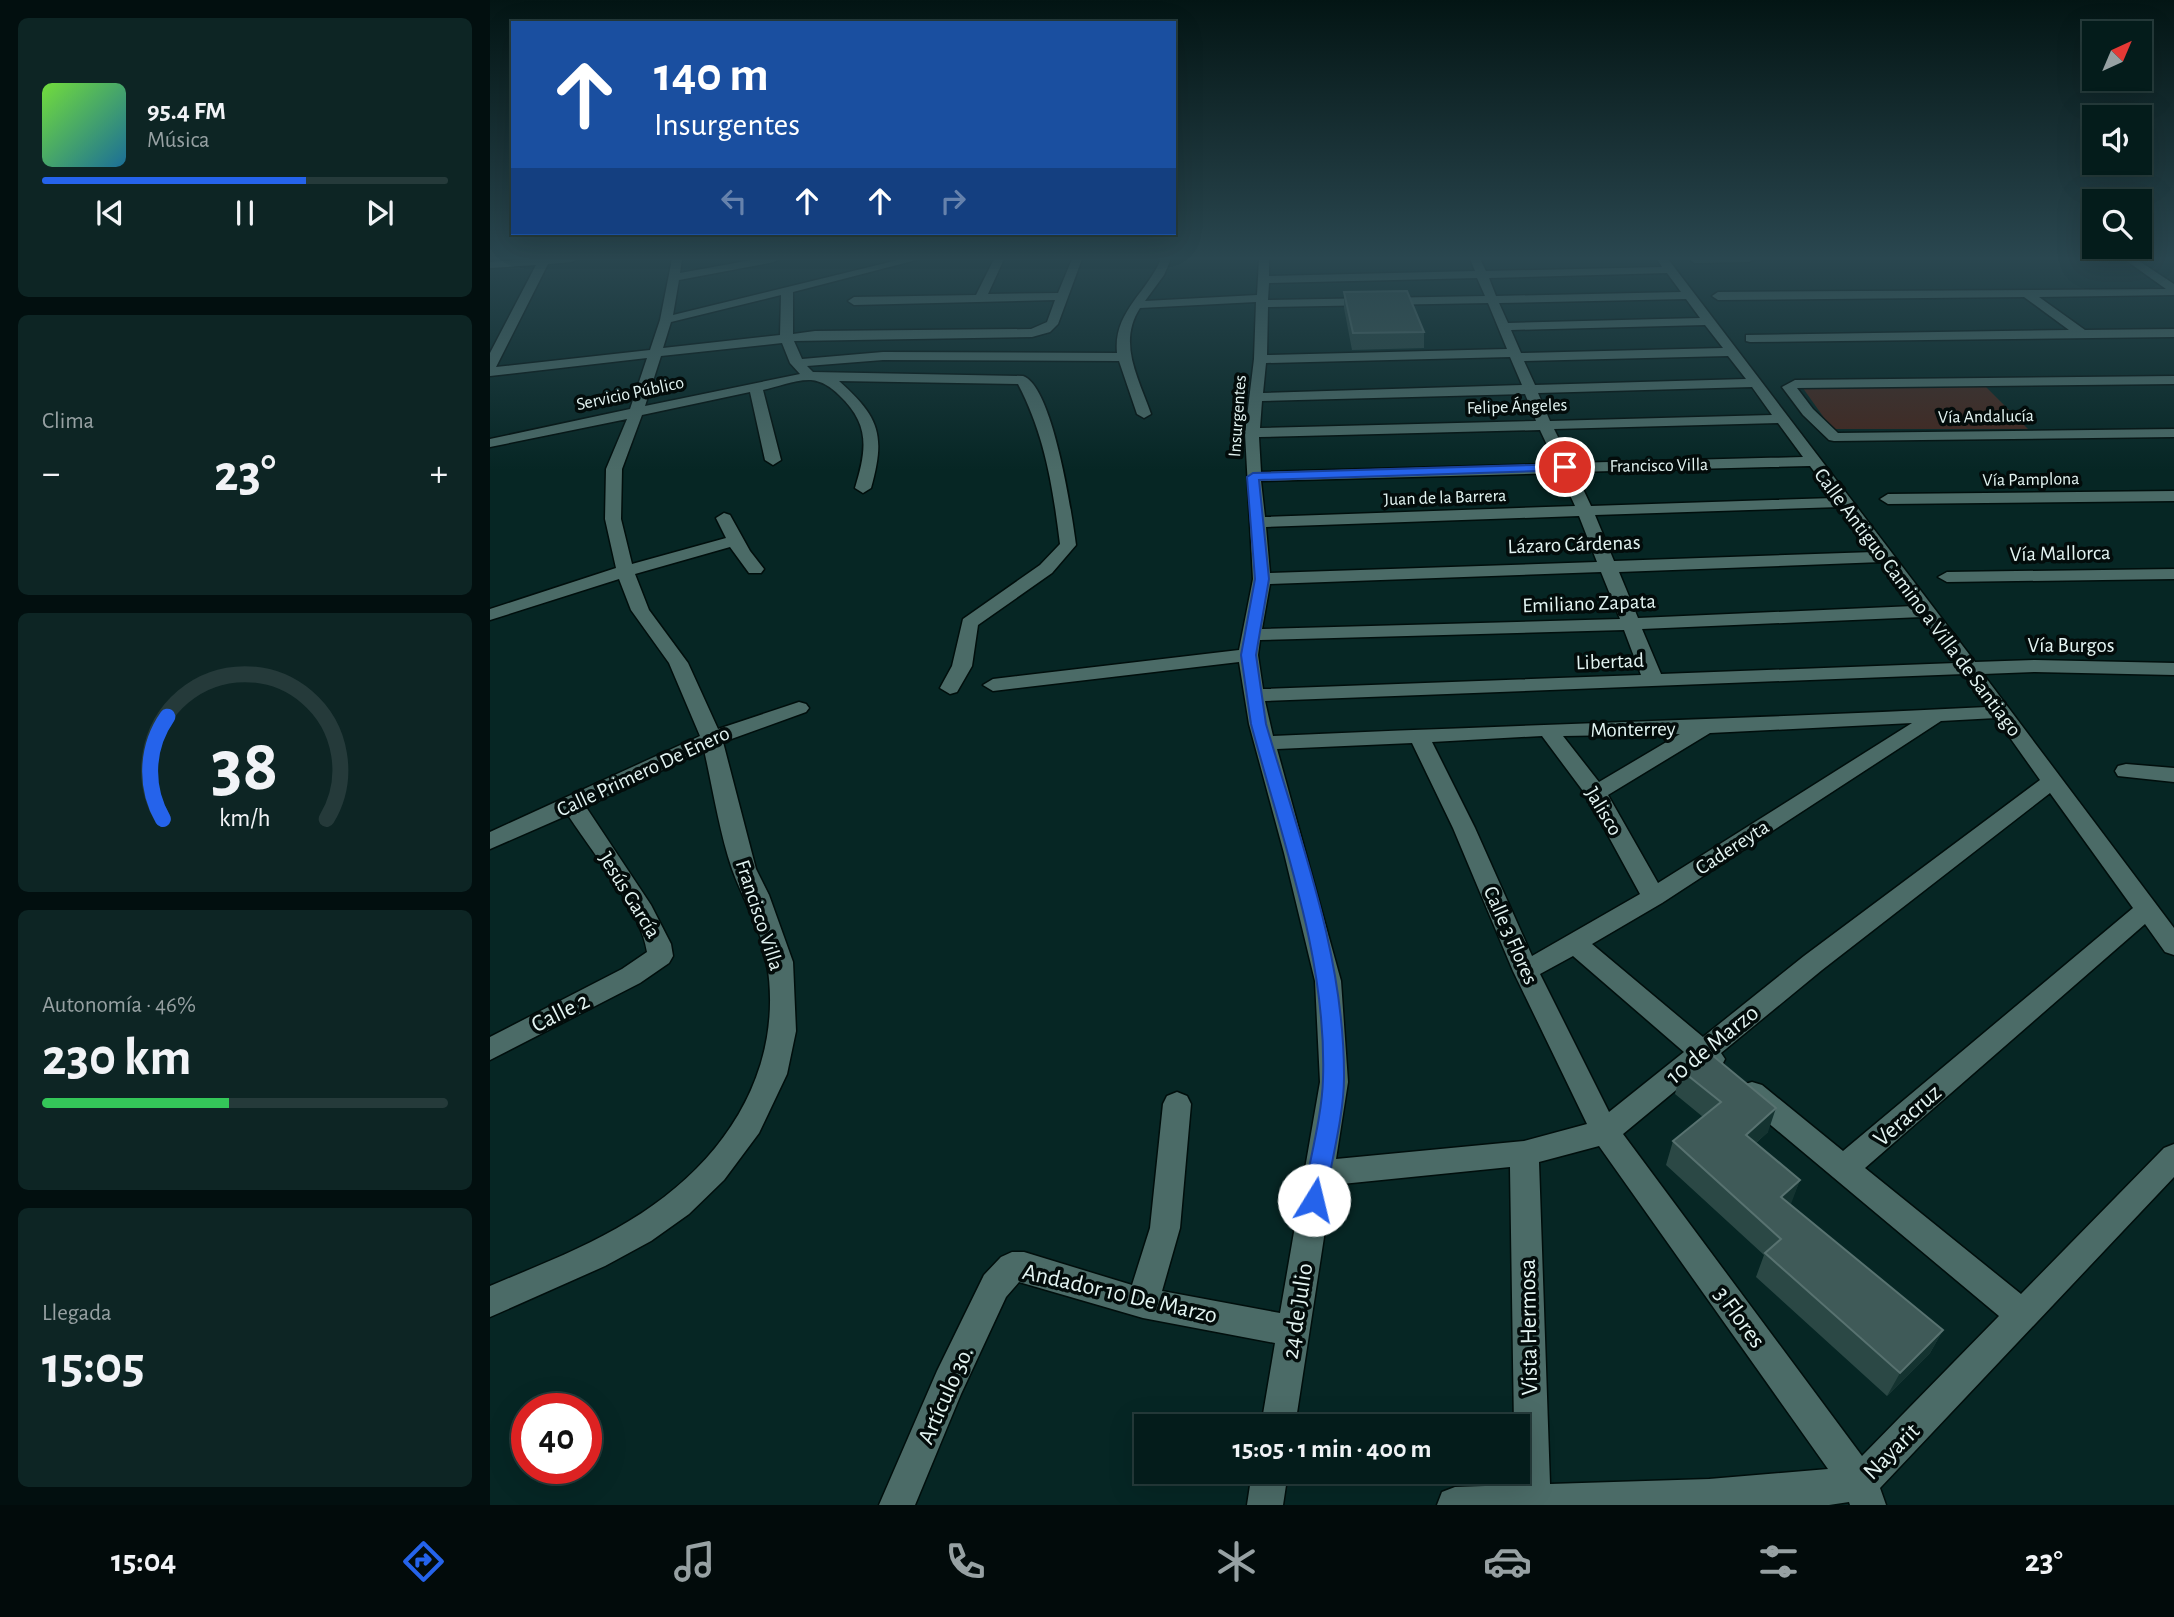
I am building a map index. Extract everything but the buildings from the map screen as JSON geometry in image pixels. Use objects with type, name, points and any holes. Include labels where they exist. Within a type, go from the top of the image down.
[{"type":"street","points":[[490,366],[509,329]]},
{"type":"street","name":"Francisco Villa","points":[[490,1301],[594,1256],[640,1231],[678,1205],[714,1171],[749,1125],[773,1074],[783,1031],[780,962],[757,895],[744,869],[712,737],[678,663],[640,610],[625,571],[613,519],[614,469],[637,410],[662,329]]},
{"type":"street","points":[[785,329],[785,338],[797,363],[809,376],[833,382],[860,407],[871,431],[869,467],[863,488]]},
{"type":"street","points":[[490,372],[785,338],[862,333],[1035,332],[1041,329]]},
{"type":"street","points":[[1124,329],[1124,357],[1144,414]]},
{"type":"street","name":"Insurgentes","points":[[1261,329],[1252,433],[1262,579],[1248,655],[1265,743]]},
{"type":"street","points":[[1503,329],[1586,512],[1654,682]]},
{"type":"street","name":"Calle Antiguo Camino a Villa de Santiago","points":[[1716,329],[2174,946]]},
{"type":"street","points":[[2076,329],[2082,334]]},
{"type":"street","points":[[1750,338],[2174,333]]},
{"type":"street","points":[[1260,359],[1731,352]]},
{"type":"street","points":[[797,363],[883,356],[1124,357]]},
{"type":"street","name":"Servicio Público","points":[[490,443],[809,376],[1023,380],[1047,428],[1057,469],[1068,545],[1046,569],[969,623],[962,667],[950,688]]},
{"type":"street","name":"Vía Andalucía","points":[[2174,380],[1790,385],[1808,412],[1834,437],[2174,433]]},
{"type":"street","points":[[1257,397],[1755,383]]},
{"type":"street","points":[[756,388],[773,460]]},
{"type":"street","name":"Felipe Ángeles","points":[[1252,433],[1782,419]]},
{"type":"street","name":"Francisco Villa","points":[[1253,477],[1814,461]]},
{"type":"street","name":"Vía Pamplona","points":[[1888,499],[2174,496]]},
{"type":"street","name":"Juan de la Barrera","points":[[1258,522],[1844,502]]},
{"type":"street","points":[[724,518],[742,552],[755,569]]},
{"type":"street","points":[[490,615],[625,571],[736,540]]},
{"type":"street","name":"Lázaro Cárdenas","points":[[1262,579],[1887,557]]},
{"type":"street","name":"Vía Mallorca","points":[[1947,577],[2174,574]]},
{"type":"street","name":"Emiliano Zapata","points":[[1252,635],[1632,624],[1927,611]]},
{"type":"street","points":[[993,685],[1248,655]]},
{"type":"street","name":"Vía Burgos","points":[[1968,668],[2061,666],[2174,669]]},
{"type":"street","name":"Libertad","points":[[1254,695],[1654,682],[1968,668]]},
{"type":"street","name":"Calle Primero De Enero","points":[[491,839],[573,805],[712,737],[763,717],[799,708]]},
{"type":"street","name":"Monterrey","points":[[1265,743],[1548,730],[1703,727],[2000,712]]},
{"type":"street","name":"Cadereyta","points":[[1526,971],[1654,897],[1935,717]]},
{"type":"street","points":[[1595,793],[1703,727]]},
{"type":"street","name":"Jalisco","points":[[1548,730],[1595,793],[1654,897]]},
{"type":"street","name":"Calle 3 Flores","points":[[1419,736],[1464,828],[1526,971],[1605,1132]]},
{"type":"street","name":"24 de Julio","points":[[1265,743],[1328,981],[1334,1082],[1280,1414]]},
{"type":"street","points":[[2126,771],[2174,775]]},
{"type":"street","name":"10 de Marzo","points":[[1318,1174],[1524,1153],[1605,1132],[1813,963],[2051,782]]},
{"type":"street","name":"Jesús García","points":[[573,805],[645,915],[662,948],[660,956],[632,976]]},
{"type":"street","name":"Veracruz","points":[[1843,1169],[2147,909]]},
{"type":"street","points":[[1574,943],[2023,1317]]},
{"type":"street","name":"Calle 2","points":[[490,1049],[632,976]]},
{"type":"street","points":[[1143,1303],[1165,1228],[1177,1104]]},
{"type":"street","name":"3 Flores","points":[[1605,1132],[1864,1494]]},
{"type":"street","name":"Vista Hermosa","points":[[1524,1153],[1533,1502]]},
{"type":"street","name":"Nayarit","points":[[1455,1505],[1725,1497],[1805,1491],[1864,1494],[2023,1317],[2155,1174],[2174,1157]]},
{"type":"street","name":"Andador 10 De Marzo","points":[[995,1286],[1012,1267],[1024,1267],[1143,1303],[1293,1331]]},
{"type":"street","name":"Artículo 3o.","points":[[897,1505],[949,1383],[995,1286]]},
{"type":"street","points":[[1265,1505],[1268,1484]]},
{"type":"shaded area","points":[[1800,384],[1983,384],[2028,429],[1832,429]]},
{"type":"route","points":[[1314,1200],[1334,1082],[1333,1027],[1328,981],[1296,853],[1259,724],[1248,655],[1262,579],[1253,477],[1565,467]]}]
